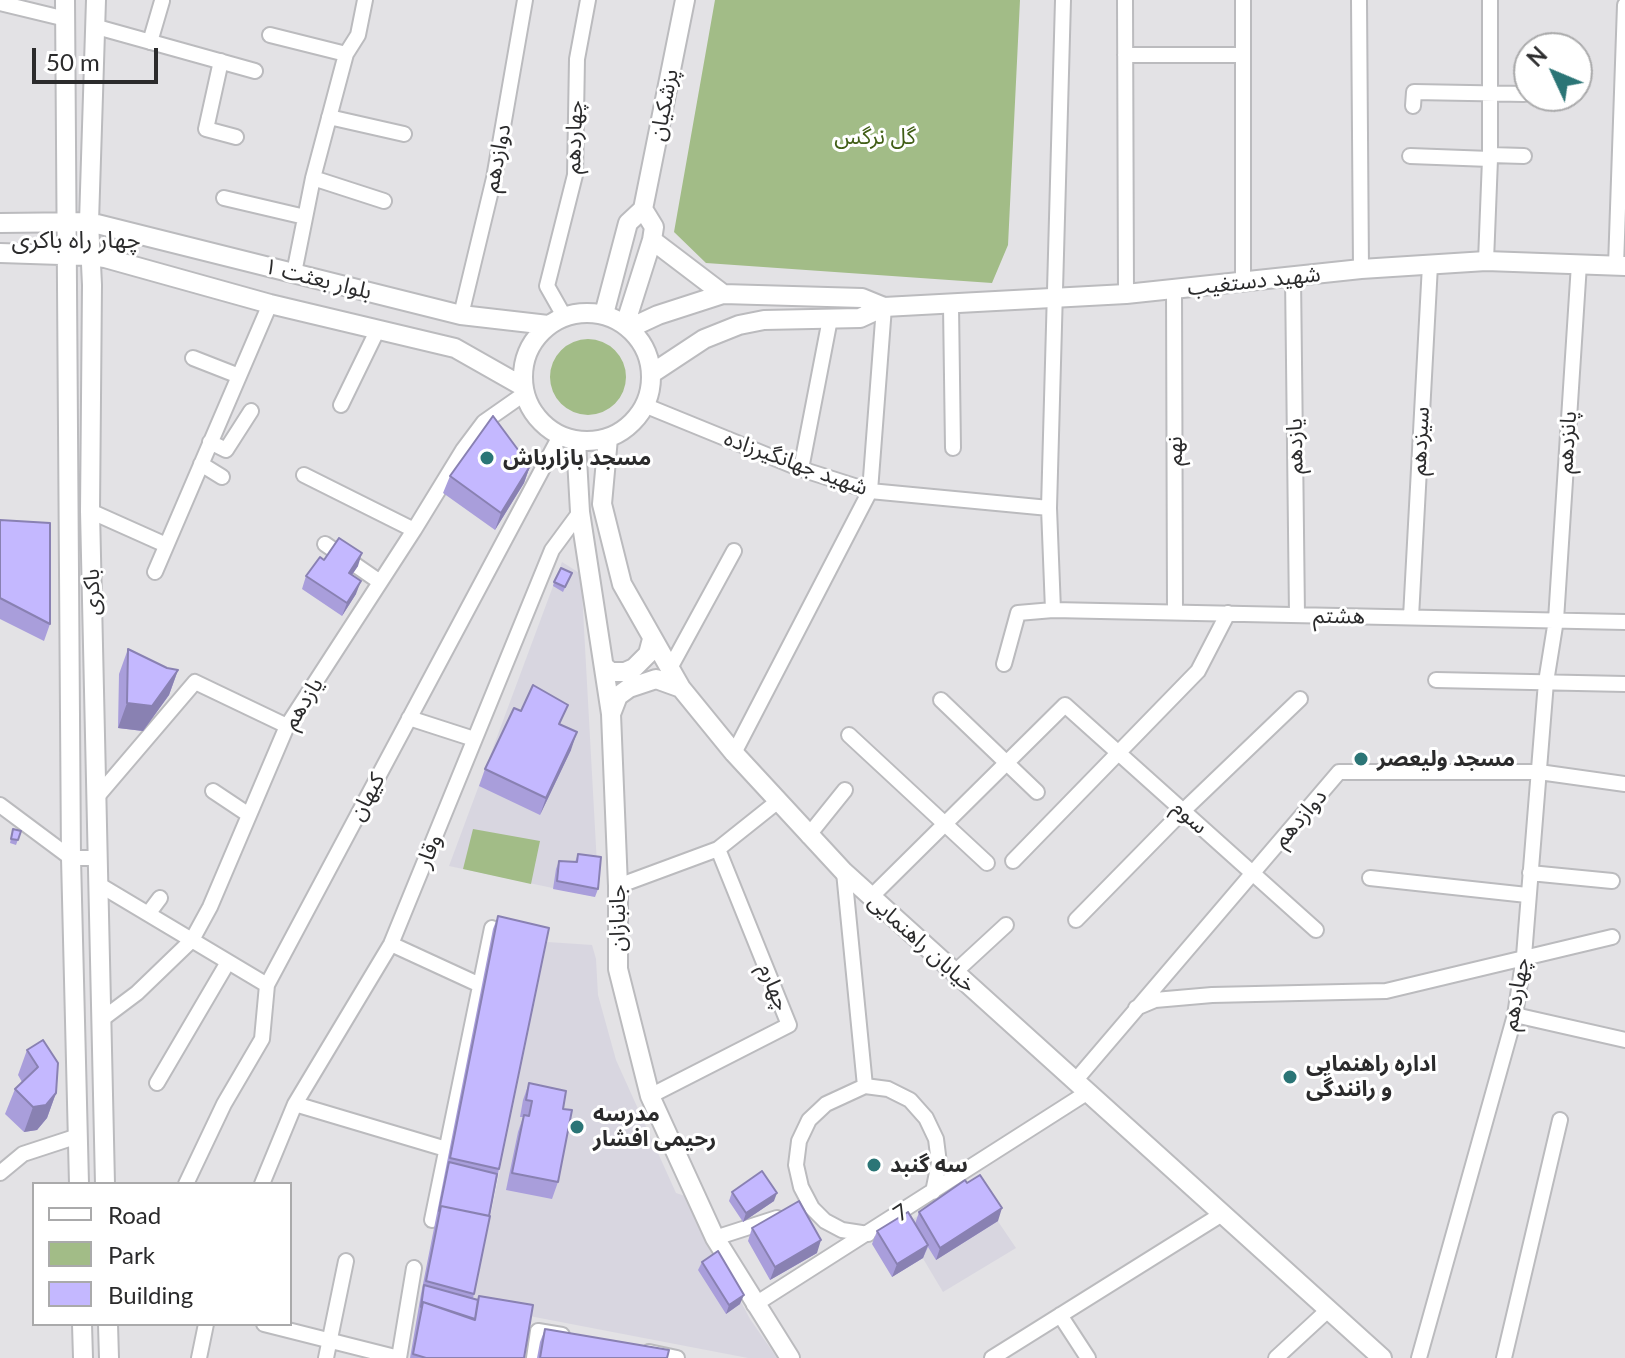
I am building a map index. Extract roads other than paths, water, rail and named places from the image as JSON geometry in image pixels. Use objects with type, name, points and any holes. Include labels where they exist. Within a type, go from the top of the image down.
[{"type":"main road","name":"باکری","points":[[96,0],[89,222],[90,511],[105,1182]]},
{"type":"main road","name":"پزشکیان","points":[[604,314],[628,223],[643,209],[685,0]]},
{"type":"main road","name":"باکری","points":[[66,9],[71,858],[79,1182]]},
{"type":"main road","name":"پزشکیان","points":[[643,209],[654,227],[652,240]]},
{"type":"main road","name":"بلوار بعثت ۱","points":[[0,223],[89,222],[461,315],[556,321]]},
{"type":"main road","points":[[628,327],[652,240],[723,294]]},
{"type":"main road","name":"بلوار بعثت ۱","points":[[0,253],[91,256],[270,304],[455,348],[523,390]]},
{"type":"main road","name":"شهید دستغیب","points":[[884,307],[951,306],[1126,294],[1361,269],[1486,261],[1621,266]]},
{"type":"main road","points":[[628,327],[723,294],[862,298],[884,307]]},
{"type":"main road","points":[[651,374],[704,339],[739,325],[764,320],[860,318],[884,307]]},
{"type":"main road","points":[[590,312],[604,314],[628,327],[643,344],[651,374],[650,390],[635,419],[623,430],[608,438],[592,441],[568,438],[537,419],[523,390],[522,369],[536,337],[556,321],[590,312]]},
{"type":"main road","name":"جانبازان","points":[[568,438],[611,714],[618,969],[650,1096],[715,1238],[754,1305],[790,1358]]},
{"type":"main road","name":"خیابان راهنمایی","points":[[608,438],[602,504],[622,584],[669,670],[734,753],[844,872],[1382,1358]]},
{"type":"main road","points":[[604,666],[611,672],[634,668],[648,654],[652,639]]},
{"type":"main road","points":[[611,714],[618,696],[629,688],[656,679],[681,688]]},
{"type":"main road","points":[[82,1326],[83,1358]]},
{"type":"street","points":[[294,273],[313,178],[346,54],[358,35],[365,0]]},
{"type":"street","name":"دوازدهم","points":[[461,315],[494,178],[525,0]]},
{"type":"street","name":"چهاردهم","points":[[556,321],[547,286],[575,175],[577,59],[588,0]]},
{"type":"street","points":[[1053,610],[1049,508],[1063,0]]},
{"type":"street","points":[[1125,0],[1126,294]]},
{"type":"street","points":[[1243,0],[1243,281]]},
{"type":"street","points":[[1359,0],[1361,269]]},
{"type":"street","points":[[1486,261],[1490,157],[1490,0]]},
{"type":"street","points":[[150,42],[162,1]]},
{"type":"street","points":[[0,3],[66,9]]},
{"type":"street","points":[[1621,266],[1625,5]]},
{"type":"street","points":[[97,27],[255,71]]},
{"type":"street","points":[[270,35],[346,54]]},
{"type":"street","points":[[1125,55],[1243,55]]},
{"type":"street","points":[[221,61],[206,129],[236,137]]},
{"type":"street","points":[[1413,106],[1414,92],[1513,94]]},
{"type":"street","points":[[329,117],[404,134]]},
{"type":"street","points":[[1410,156],[1524,156]]},
{"type":"street","points":[[313,178],[384,201]]},
{"type":"street","points":[[224,198],[305,217]]},
{"type":"street","name":"پانزدهم","points":[[1556,620],[1579,264]]},
{"type":"street","name":"سیزدهم","points":[[1411,617],[1430,265]]},
{"type":"street","name":"یازدهم","points":[[1293,277],[1297,615]]},
{"type":"street","name":"نهم","points":[[1174,289],[1175,612]]},
{"type":"street","points":[[155,572],[270,304]]},
{"type":"street","points":[[951,306],[953,448]]},
{"type":"street","points":[[734,753],[870,491],[884,307]]},
{"type":"street","points":[[801,469],[830,319]]},
{"type":"street","points":[[341,405],[378,329]]},
{"type":"street","points":[[193,358],[239,376]]},
{"type":"street","name":"یازدهم","points":[[101,1020],[137,993],[192,940],[287,726],[463,450],[484,422],[523,390]]},
{"type":"street","name":"شهید جهانگیرزاده","points":[[644,405],[801,469],[870,491],[1049,508]]},
{"type":"street","points":[[210,442],[226,450],[251,411]]},
{"type":"street","name":"کیهان","points":[[267,985],[409,718],[568,438]]},
{"type":"street","points":[[201,464],[222,477]]},
{"type":"street","points":[[304,475],[414,530]]},
{"type":"street","points":[[90,511],[166,545]]},
{"type":"street","name":"وقار","points":[[263,1182],[295,1104],[391,944],[552,550],[580,512]]},
{"type":"street","points":[[325,544],[380,582]]},
{"type":"street","points":[[669,670],[734,551]]},
{"type":"street","name":"هشتم","points":[[1004,664],[1018,613],[1053,610],[1625,622]]},
{"type":"street","points":[[1013,861],[1198,671],[1228,613]]},
{"type":"street","name":"چهاردهم","points":[[1419,1358],[1515,1015],[1524,956],[1546,682],[1556,620]]},
{"type":"street","points":[[1436,680],[1625,684]]},
{"type":"street","points":[[96,798],[195,682],[287,726]]},
{"type":"street","points":[[1076,920],[1183,811],[1300,699]]},
{"type":"street","points":[[941,700],[1037,792]]},
{"type":"street","name":"سوم","points":[[1005,763],[1065,705],[1316,930]]},
{"type":"street","points":[[409,718],[474,739]]},
{"type":"street","points":[[849,735],[987,863]]},
{"type":"street","points":[[871,897],[1005,763]]},
{"type":"street","name":"دوازدهم","points":[[1081,1086],[1134,1009],[1339,772],[1539,772],[1625,784]]},
{"type":"street","points":[[808,836],[845,790]]},
{"type":"street","points":[[213,791],[249,815]]},
{"type":"street","points":[[618,886],[718,849],[777,802]]},
{"type":"street","points":[[0,805],[71,858],[98,858]]},
{"type":"street","name":"چهارم","points":[[650,1096],[789,1025],[718,849]]},
{"type":"street","points":[[844,872],[865,1086]]},
{"type":"street","points":[[1530,873],[1612,881]]},
{"type":"street","points":[[1370,878],[1527,895]]},
{"type":"street","points":[[98,884],[267,985],[262,1039],[224,1104],[187,1182]]},
{"type":"street","points":[[148,914],[160,898]]},
{"type":"street","points":[[955,972],[1006,925]]},
{"type":"street","points":[[432,1220],[492,928]]},
{"type":"street","points":[[1134,1009],[1155,1000],[1212,995],[1386,991],[1612,937]]},
{"type":"street","points":[[391,944],[480,985]]},
{"type":"street","points":[[157,1083],[228,962]]},
{"type":"street","points":[[1515,1015],[1625,1040]]},
{"type":"street","points":[[868,1234],[842,1230],[825,1221],[812,1208],[801,1187],[796,1165],[799,1141],[809,1120],[826,1104],[865,1086],[888,1089],[910,1100],[926,1118],[936,1139],[939,1163],[933,1192]]},
{"type":"street","name":"7","points":[[754,1305],[933,1192],[1081,1086]]},
{"type":"street","points":[[295,1104],[446,1149]]},
{"type":"street","points":[[1504,1358],[1560,1120]]},
{"type":"street","points":[[0,1173],[23,1154],[78,1136]]},
{"type":"street","points":[[715,1238],[812,1208]]},
{"type":"street","points":[[992,1358],[1222,1214]]},
{"type":"street","points":[[326,1358],[346,1261]]},
{"type":"street","points":[[272,1326],[399,1358],[414,1268]]},
{"type":"street","points":[[1276,1358],[1328,1310]]},
{"type":"street","points":[[1060,1315],[1088,1358]]},
{"type":"street","points":[[199,1358],[206,1326]]},
{"type":"street","points":[[534,1358],[538,1331],[582,1339]]},
{"type":"street","points":[[641,1351],[673,1358]]},
{"type":"place","name":"مسجد بازارباش","points":[[487,458]]},
{"type":"place","name":"مسجد ولیعصر","points":[[1361,759]]},
{"type":"place","name":"اداره راهنمایی و رانندگی","points":[[1290,1077]]},
{"type":"place","name":"مدرسه رحیمی افشار","points":[[577,1127]]},
{"type":"place","name":"سه گنبد","points":[[874,1165]]},
{"type":"district","name":"چهار راه باکری","points":[[76,240]]},
{"type":"park label","name":"گل نرگس","points":[[875,137]]}]
